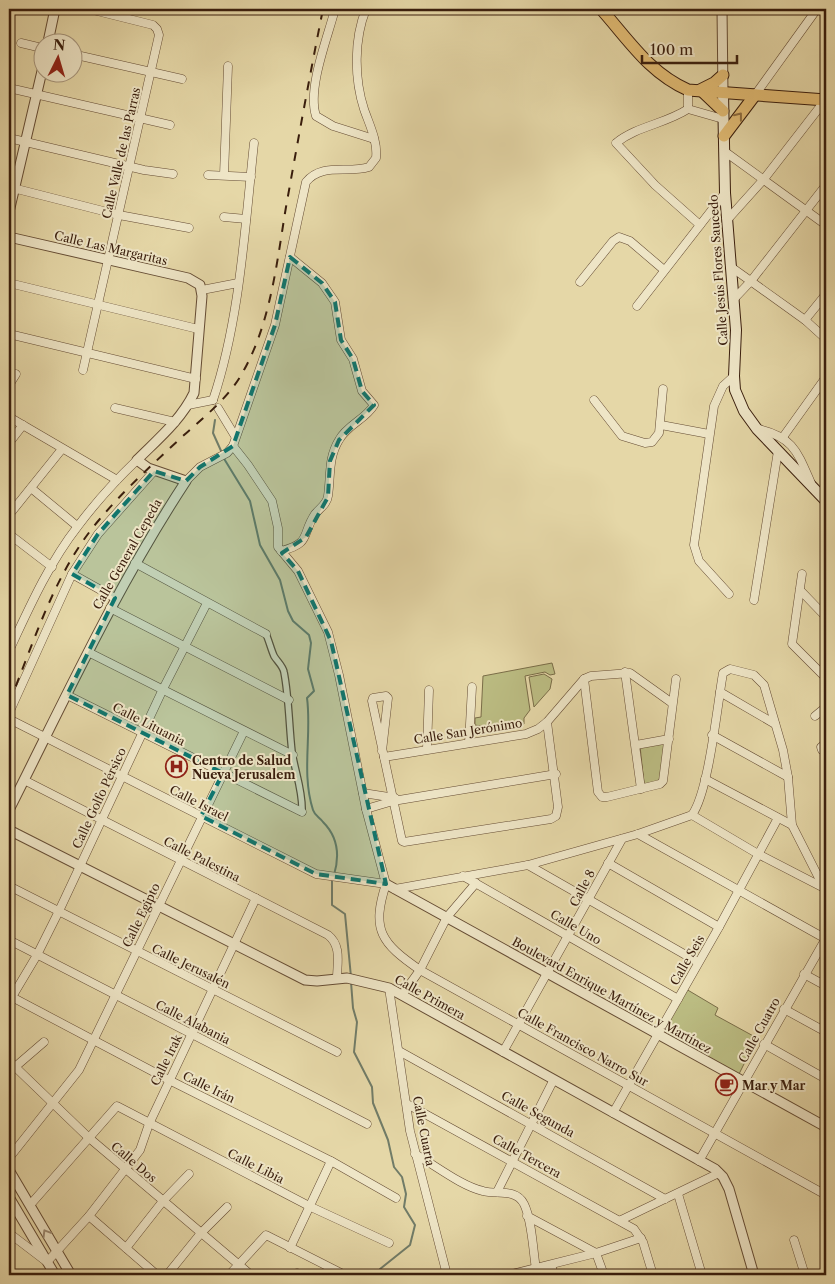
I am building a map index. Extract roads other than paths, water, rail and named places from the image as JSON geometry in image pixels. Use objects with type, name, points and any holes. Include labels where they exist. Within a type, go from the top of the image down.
[{"type":"main road","points":[[601,9],[651,68],[674,84],[696,90],[723,93],[826,100]]},
{"type":"main road","points":[[696,90],[714,83],[723,75]]},
{"type":"main road","points":[[696,90],[723,115]]},
{"type":"main road","name":"Calle Jesús Flores Saucedo","points":[[723,93],[725,193],[736,330],[734,376],[738,400],[757,429],[826,501]]},
{"type":"main road","points":[[724,136],[754,96]]},
{"type":"street","points":[[50,32],[56,9]]},
{"type":"street","name":"Calle Valle de las Parras","points":[[83,370],[159,35],[157,29],[147,23],[89,9]]},
{"type":"street","points":[[335,9],[318,76],[314,111],[316,116],[333,126],[374,139]]},
{"type":"street","points":[[366,9],[360,33],[357,64],[358,87],[374,139]]},
{"type":"street","points":[[722,9],[723,93]]},
{"type":"street","points":[[754,96],[817,9]]},
{"type":"street","points":[[21,43],[32,46]]},
{"type":"street","points":[[82,56],[182,79]]},
{"type":"street","points":[[224,175],[228,66]]},
{"type":"street","points":[[9,212],[12,188],[40,82]]},
{"type":"street","points":[[9,88],[170,125]]},
{"type":"street","points":[[696,90],[688,109],[676,117],[627,134],[616,143],[655,185],[700,225]]},
{"type":"street","points":[[728,219],[764,179],[826,100]]},
{"type":"street","points":[[688,109],[723,115]]},
{"type":"street","points":[[9,138],[129,166],[173,174]]},
{"type":"street","name":"Calle General Cepeda","points":[[9,810],[134,563],[186,481],[200,466],[227,453],[233,446],[275,325],[304,187],[309,179],[326,170],[369,167],[376,158],[374,139]]},
{"type":"street","points":[[235,436],[216,404],[238,283],[254,143]]},
{"type":"street","points":[[724,151],[826,225]]},
{"type":"street","points":[[208,175],[251,177]]},
{"type":"street","points":[[733,300],[751,281],[826,185]]},
{"type":"street","points":[[12,188],[119,215],[189,228]]},
{"type":"street","points":[[637,306],[725,193]]},
{"type":"street","points":[[224,217],[246,219]]},
{"type":"street","name":"Calle Las Margaritas","points":[[9,237],[188,278],[196,282],[202,290]]},
{"type":"street","points":[[580,282],[613,241],[619,237],[630,241],[664,270]]},
{"type":"street","points":[[281,551],[297,546],[306,537],[316,514],[328,497],[330,461],[339,440],[344,432],[374,405],[362,391],[353,359],[341,340],[335,302],[322,283],[290,257]]},
{"type":"street","points":[[731,267],[805,320],[826,339]]},
{"type":"street","points":[[9,283],[198,329]]},
{"type":"street","points":[[9,650],[52,567],[77,526],[117,480],[175,422],[188,405],[194,391],[196,379],[202,290],[238,283]]},
{"type":"street","points":[[805,320],[826,294]]},
{"type":"street","points":[[9,334],[196,379]]},
{"type":"street","points":[[9,385],[16,374]]},
{"type":"street","points":[[729,594],[698,560],[694,545],[709,434],[718,396],[734,376]]},
{"type":"street","points":[[783,437],[826,377]]},
{"type":"street","points":[[594,400],[616,430],[630,440],[645,444],[652,442],[659,433],[663,389]]},
{"type":"street","points":[[188,405],[216,404]]},
{"type":"street","points":[[115,408],[175,422]]},
{"type":"street","points":[[9,417],[117,480]]},
{"type":"street","points":[[9,443],[23,425]]},
{"type":"street","points":[[661,425],[709,434]]},
{"type":"street","points":[[757,429],[783,437],[797,454],[813,487]]},
{"type":"street","points":[[233,446],[248,464],[272,501],[278,528],[277,544],[298,571],[328,632],[340,674],[366,809],[386,884]]},
{"type":"street","points":[[9,515],[62,448]]},
{"type":"street","points":[[754,600],[778,450]]},
{"type":"street","points":[[137,460],[154,470],[186,481]]},
{"type":"street","points":[[9,713],[72,574],[98,534],[154,470]]},
{"type":"street","points":[[31,488],[77,526]]},
{"type":"street","points":[[9,534],[52,567]]},
{"type":"street","points":[[134,563],[266,634],[274,655],[284,670],[285,687],[290,700],[292,754],[302,798],[302,812]]},
{"type":"street","points":[[72,574],[115,598]]},
{"type":"street","points":[[802,574],[792,644],[826,678]]},
{"type":"street","points":[[800,590],[826,617]]},
{"type":"street","name":"Calle Golfo Pérsico","points":[[10,999],[37,955],[162,690],[207,603]]},
{"type":"street","points":[[110,608],[290,700]]},
{"type":"street","points":[[88,652],[292,754]]},
{"type":"street","points":[[396,889],[528,865],[622,839],[692,815],[699,803],[705,779],[723,674],[727,669],[758,677],[764,685],[788,777],[792,825],[825,890]]},
{"type":"street","points":[[625,672],[641,789]]},
{"type":"street","points":[[672,704],[635,675],[625,672],[591,676],[584,680],[598,792],[602,797],[662,783],[676,679]]},
{"type":"street","name":"Calle San Jerónimo","points":[[383,754],[469,744],[526,734],[538,729],[547,722],[584,680]]},
{"type":"street","points":[[469,744],[472,687]]},
{"type":"street","points":[[426,749],[430,690]]},
{"type":"street","points":[[720,692],[775,724]]},
{"type":"street","name":"Calle Lituania","points":[[68,695],[302,812]]},
{"type":"street","points":[[383,754],[388,698],[386,696],[373,698],[372,701],[383,754],[395,799],[402,841],[407,842],[551,819],[558,812],[556,774],[547,722]]},
{"type":"street","points":[[815,716],[826,707]]},
{"type":"street","name":"Calle Israel","points":[[9,719],[45,739],[324,876],[386,884]]},
{"type":"street","name":"Calle Egipto","points":[[9,1158],[79,1070],[244,731]]},
{"type":"street","points":[[712,735],[788,777]]},
{"type":"street","points":[[636,745],[669,739]]},
{"type":"street","points":[[826,743],[822,747],[822,750],[826,751]]},
{"type":"street","points":[[366,809],[395,799],[556,774]]},
{"type":"street","points":[[705,779],[792,825]]},
{"type":"street","name":"Calle Palestina","points":[[24,780],[333,939],[338,949],[337,979]]},
{"type":"street","points":[[363,793],[395,799]]},
{"type":"street","points":[[692,815],[758,854],[825,890]]},
{"type":"street","name":"Calle Seis","points":[[613,1113],[719,927],[778,818]]},
{"type":"street","name":"Calle Primera","points":[[9,830],[305,980],[317,981],[347,978],[389,988],[720,1173]]},
{"type":"street","points":[[638,834],[826,939]]},
{"type":"street","name":"Calle 8","points":[[503,1052],[622,839]]},
{"type":"street","points":[[608,863],[719,927]]},
{"type":"street","points":[[528,865],[698,962]]},
{"type":"street","name":"Calle Uno","points":[[463,876],[678,999]]},
{"type":"street","points":[[402,995],[420,970],[447,917],[476,883]]},
{"type":"street","name":"Boulevard Enrique Martínez y Martínez","points":[[386,884],[826,1127]]},
{"type":"street","name":"Calle Francisco Narro Sur","points":[[386,884],[378,908],[378,921],[392,948],[420,970],[519,1023],[826,1195]]},
{"type":"street","name":"Calle Jerusalén","points":[[9,886],[337,1052]]},
{"type":"street","name":"Calle Irak","points":[[47,1262],[89,1216],[142,1146],[148,1124],[214,990],[256,898]]},
{"type":"street","name":"Calle Cuatro","points":[[699,1161],[804,974],[826,939]]},
{"type":"street","name":"Calle Alabania","points":[[9,940],[367,1124]]},
{"type":"street","points":[[804,974],[826,986]]},
{"type":"street","name":"Calle Cuarta","points":[[389,988],[415,1154],[432,1209],[440,1255],[447,1275]]},
{"type":"street","name":"Calle Irán","points":[[10,999],[331,1161],[396,1198]]},
{"type":"street","points":[[784,1009],[826,1032]]},
{"type":"street","points":[[15,1067],[44,1042]]},
{"type":"street","points":[[764,1044],[826,1079]]},
{"type":"street","name":"Calle Segunda","points":[[399,1051],[665,1199]]},
{"type":"street","name":"Calle Dos","points":[[9,1061],[51,1104],[88,1137],[251,1275]]},
{"type":"street","points":[[497,1192],[553,1081]]},
{"type":"street","name":"Calle Tercera","points":[[407,1104],[621,1220],[634,1229],[641,1238],[653,1275]]},
{"type":"street","name":"Calle Libia","points":[[88,1137],[114,1107],[120,1107],[148,1124],[311,1207],[389,1243]]},
{"type":"street","points":[[30,1205],[88,1137]]},
{"type":"street","points":[[415,1154],[476,1189],[510,1193],[520,1199],[524,1204],[527,1216],[536,1269]]},
{"type":"street","points":[[290,1248],[311,1207],[331,1161]]},
{"type":"street","points":[[9,1170],[71,1275]]},
{"type":"street","points":[[621,1220],[720,1173],[729,1189],[754,1275]]},
{"type":"street","points":[[126,1248],[163,1201],[189,1174]]},
{"type":"street","points":[[678,1194],[702,1275]]},
{"type":"street","points":[[9,1197],[54,1275]]},
{"type":"street","points":[[167,1275],[201,1233],[227,1207]]},
{"type":"street","points":[[89,1216],[157,1275]]},
{"type":"street","points":[[527,1216],[596,1253],[604,1275]]},
{"type":"street","points":[[9,1233],[47,1262]]},
{"type":"street","points":[[229,1275],[264,1236],[269,1235],[290,1248],[345,1275]]},
{"type":"street","points":[[508,1275],[596,1253],[641,1238]]},
{"type":"street","points":[[794,1240],[805,1275]]},
{"type":"street","points":[[551,1265],[554,1275]]},
{"type":"waterway","points":[[215,420],[213,433],[222,453]]},
{"type":"waterway","points":[[223,457],[250,501],[260,545],[280,580],[288,611],[293,621],[309,635],[311,643],[308,669],[314,691],[307,698],[308,782],[314,812],[322,820],[335,840],[337,860],[334,875]]},
{"type":"waterway","points":[[332,879],[332,905],[345,914],[351,977]]},
{"type":"waterway","points":[[351,982],[353,1008],[357,1022],[354,1052],[372,1087],[373,1103],[388,1140],[394,1167],[402,1177],[406,1194],[404,1207],[415,1225],[410,1245],[380,1269],[381,1275]]},
{"type":"railway","points":[[9,703],[47,608],[83,540],[129,487],[232,389],[253,351],[261,331],[272,290],[323,9]]},
{"type":"place","name":"Centro de Salud Nueva Jerusalem","points":[[176,767]]},
{"type":"place","name":"Mar y Mar","points":[[726,1085]]}]
